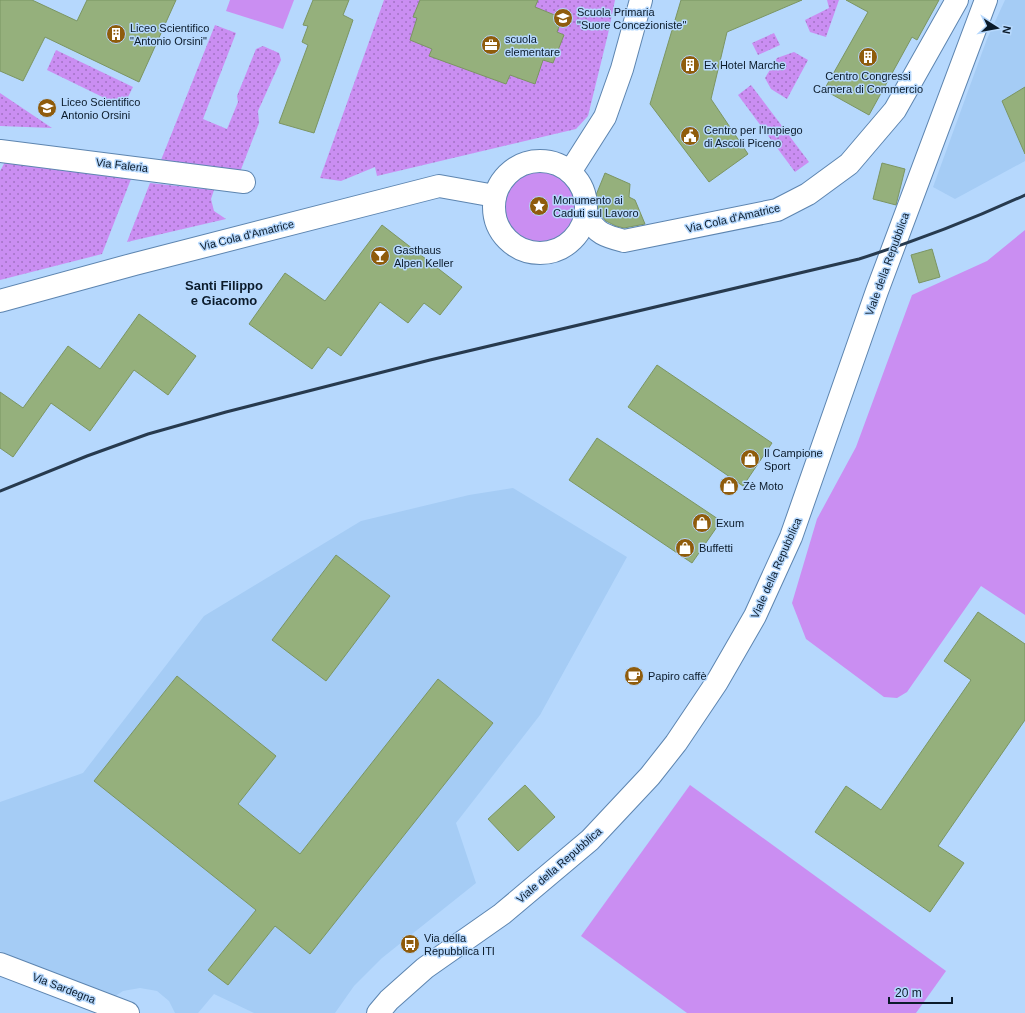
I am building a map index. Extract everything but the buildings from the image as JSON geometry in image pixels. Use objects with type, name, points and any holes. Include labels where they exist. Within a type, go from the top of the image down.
[{"type":"street","points":[[570,172],[605,117],[622,69],[641,0]]},
{"type":"street","name":"Via Cola d'Amatrice","points":[[586,216],[594,228],[604,236],[624,241],[777,210],[808,194],[849,164],[894,110],[957,0]]},
{"type":"street","name":"Viale della Repubblica","points":[[378,1013],[389,1000],[425,968],[502,914],[590,840],[650,776],[676,742],[717,682],[755,616],[791,537],[877,291],[986,0]]},
{"type":"street","name":"Via Faleria","points":[[0,151],[244,182]]},
{"type":"street","points":[[532,161],[552,163],[570,172],[581,184],[586,200],[586,216],[581,229],[573,240],[562,248],[550,253],[536,254],[523,251],[512,244],[502,234],[496,222],[494,209],[495,196],[500,184],[508,173],[520,165],[532,161]]},
{"type":"street","name":"Via Cola d'Amatrice","points":[[0,301],[157,258],[439,186],[495,196]]},
{"type":"street","name":"Via Sardegna","points":[[0,964],[128,1013]]},
{"type":"shaded area","points":[[230,0],[294,0],[283,29],[226,11]]},
{"type":"shaded area","points":[[384,0],[615,0],[588,116],[576,129],[377,176],[375,167],[341,181],[320,178]]},
{"type":"shaded area","points":[[827,0],[839,0],[826,37],[810,32],[805,20],[829,8]]},
{"type":"shaded area","points":[[1005,0],[1025,0],[1025,161],[955,199],[933,187],[987,39]]},
{"type":"shaded area","points":[[215,25],[236,33],[203,119],[227,129],[238,102],[237,96],[256,49],[263,46],[279,53],[281,60],[258,111],[259,123],[240,172],[161,160]]},
{"type":"shaded area","points":[[774,33],[780,45],[758,55],[752,43]]},
{"type":"shaded area","points":[[56,50],[133,87],[123,107],[47,70]]},
{"type":"shaded area","points":[[794,52],[808,60],[787,99],[771,89],[765,78],[777,58]]},
{"type":"shaded area","points":[[751,85],[809,162],[795,172],[738,95]]},
{"type":"shaded area","points":[[0,93],[52,128],[0,126]]},
{"type":"shaded area","points":[[5,162],[131,179],[102,254],[0,280],[0,171]]},
{"type":"shaded area","points":[[540,172],[553,175],[565,182],[572,194],[575,207],[572,220],[565,232],[553,239],[540,242],[527,239],[515,232],[508,220],[505,207],[508,194],[515,182],[527,175]]},
{"type":"shaded area","points":[[150,183],[214,190],[211,199],[214,211],[226,219],[127,242]]},
{"type":"shaded area","points":[[1025,230],[1025,615],[981,586],[907,692],[897,698],[884,697],[806,639],[792,603],[817,519],[856,447],[912,295],[987,261]]},
{"type":"shaded area","points":[[513,488],[627,557],[540,715],[456,823],[476,883],[382,958],[354,986],[335,1013],[254,1013],[214,994],[198,1013],[175,1013],[169,1001],[157,991],[140,988],[123,991],[111,999],[0,951],[0,802],[83,773],[204,616],[361,521],[469,495]]},
{"type":"shaded area","points":[[690,785],[946,971],[916,1013],[687,1013],[581,936]]},
{"type":"railway","points":[[0,491],[87,456],[148,434],[226,412],[430,360],[859,259],[943,230],[1025,195]]},
{"type":"place","name":"Scuola Primaria \"Suore Concezioniste\"","points":[[563,18]]},
{"type":"place","name":"Liceo Scientifico \"Antonio Orsini\"","points":[[116,34]]},
{"type":"place","name":"scuola elementare","points":[[491,45]]},
{"type":"place","name":"Centro Congressi Camera di Commercio","points":[[868,57]]},
{"type":"place","name":"Ex Hotel Marche","points":[[690,65]]},
{"type":"place","name":"Liceo Scientifico Antonio Orsini","points":[[47,108]]},
{"type":"place","name":"Centro per l'Impiego di Ascoli Piceno","points":[[690,136]]},
{"type":"place","name":"Monumento ai Caduti sul Lavoro","points":[[539,206]]},
{"type":"place","name":"Gasthaus Alpen Keller","points":[[380,256]]},
{"type":"place","name":"Il Campione Sport","points":[[750,459]]},
{"type":"place","name":"Zè Moto","points":[[729,486]]},
{"type":"place","name":"Exum","points":[[702,523]]},
{"type":"place","name":"Buffetti","points":[[685,548]]},
{"type":"place","name":"Papiro caffè","points":[[634,676]]},
{"type":"place","name":"Via della Repubblica ITI","points":[[410,944]]},
{"type":"district","name":"Santi Filippo e Giacomo","points":[[224,292]]}]
